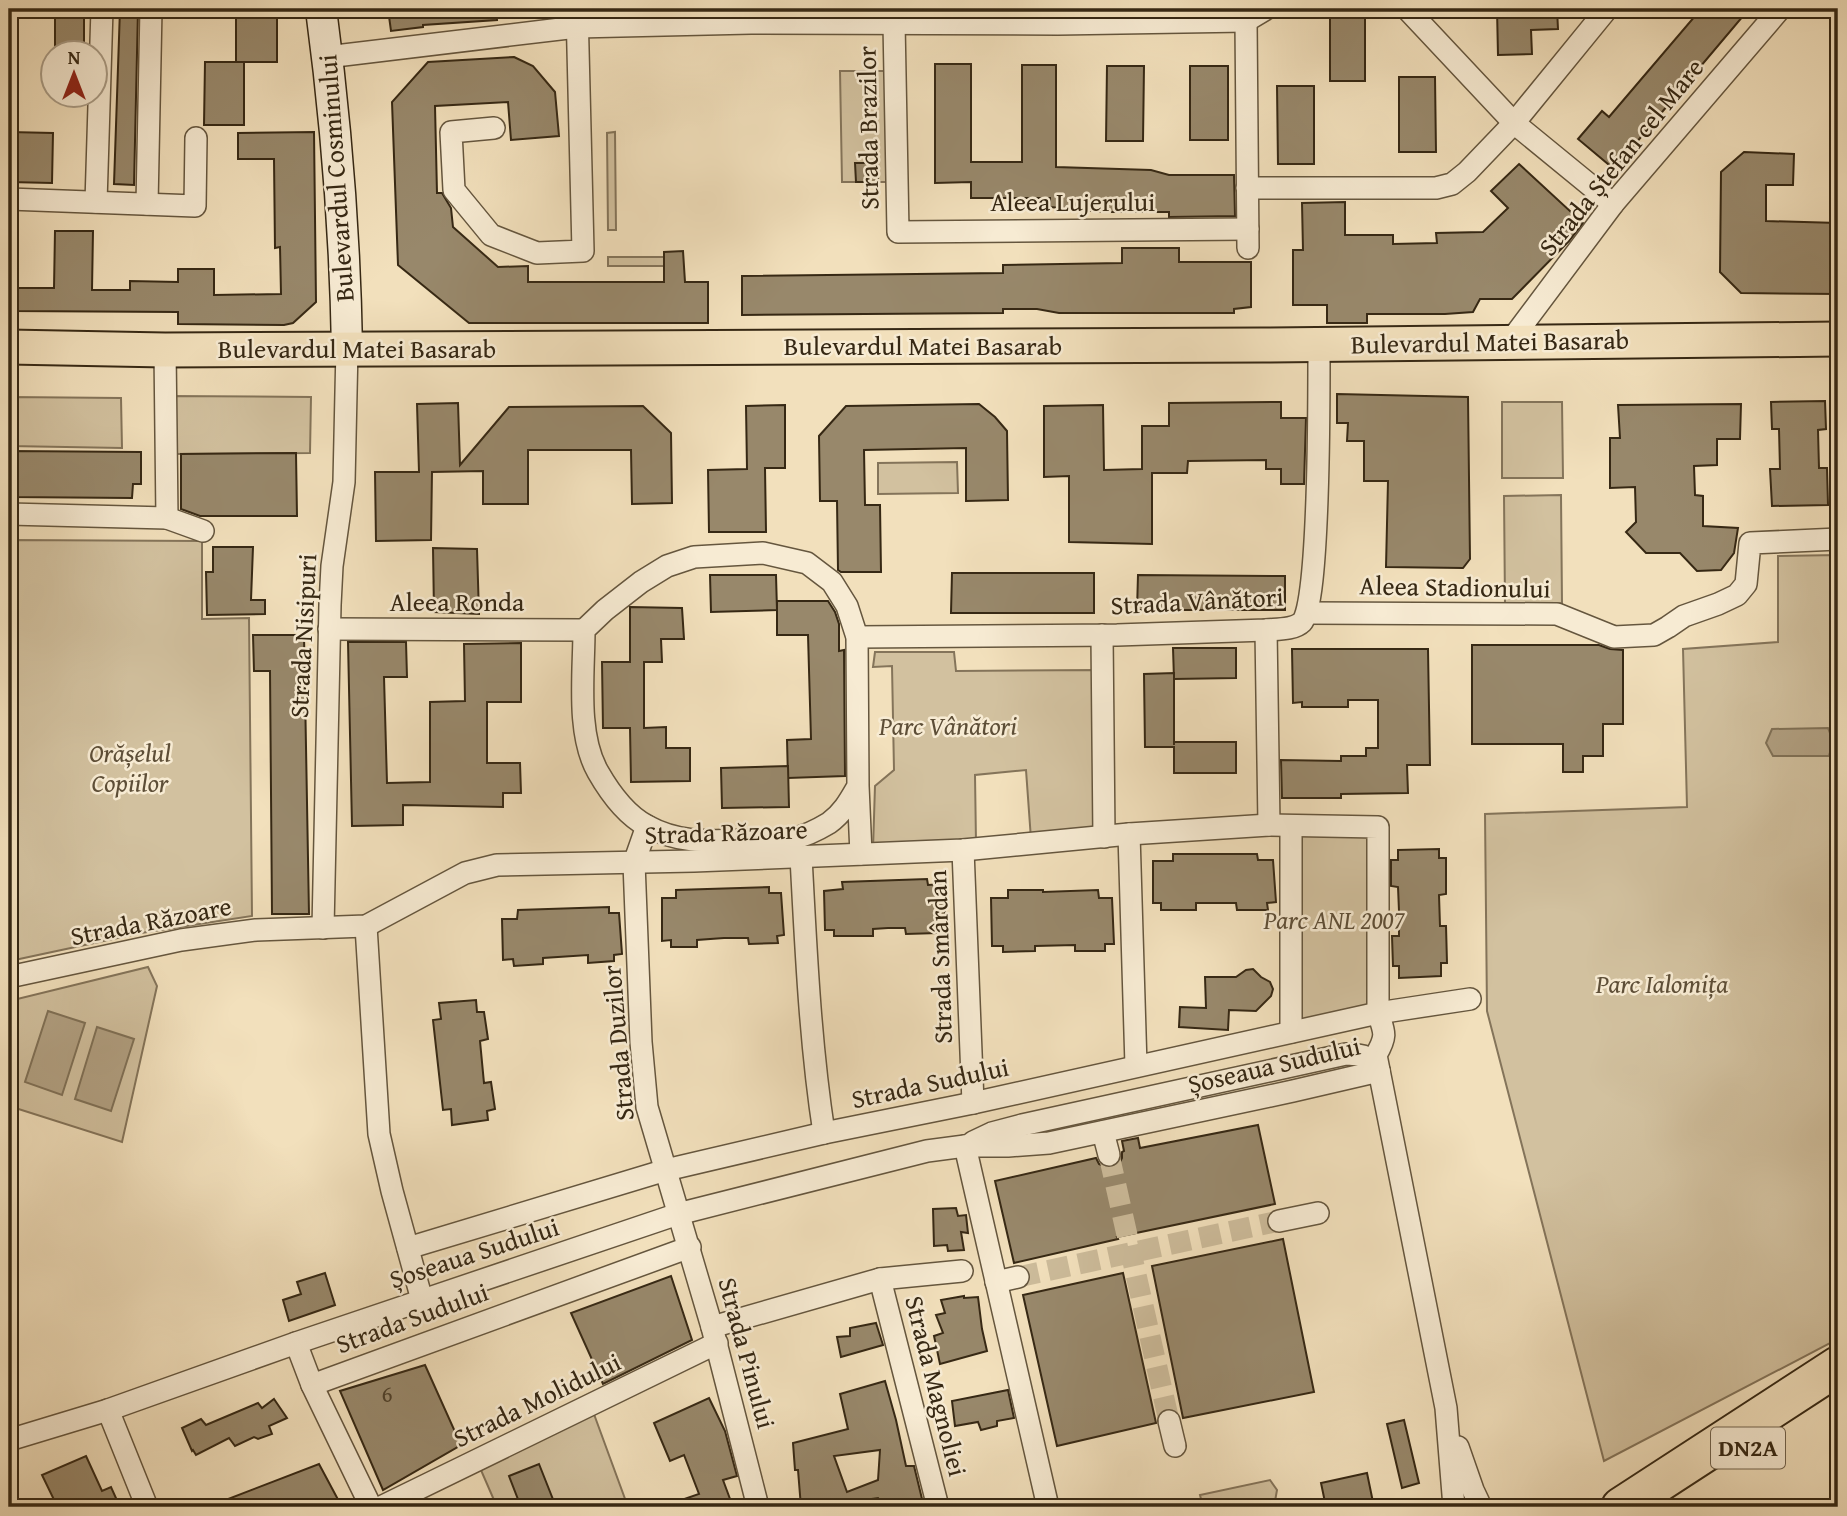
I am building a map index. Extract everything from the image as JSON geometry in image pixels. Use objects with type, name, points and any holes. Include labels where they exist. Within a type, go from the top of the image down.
[{"type":"highway","points":[[1621,1507],[1838,1366]]},
{"type":"highway","points":[[1640,1507],[1811,1397],[1838,1386]]},
{"type":"highway","name":"DN2A","points":[[1658,1507],[1838,1386]]},
{"type":"main road","name":"Bulevardul Matei Basarab","points":[[9,347],[165,350],[1838,339]]},
{"type":"street","points":[[96,202],[102,9]]},
{"type":"street","points":[[147,204],[151,9]]},
{"type":"street","name":"Bulevardul Cosminului","points":[[321,9],[339,186],[347,348]]},
{"type":"street","points":[[327,57],[577,18],[751,16],[894,23],[1058,24],[1246,21],[1266,9]]},
{"type":"street","points":[[1246,21],[1247,188],[1436,188],[1452,184],[1467,172],[1514,123],[1606,9]]},
{"type":"street","name":"Strada Ștefan cel Mare","points":[[1509,343],[1613,204],[1780,9]]},
{"type":"street","points":[[1419,13],[1514,123],[1613,204]]},
{"type":"street","points":[[494,128],[451,132],[454,190],[491,235],[537,253],[583,251],[577,18]]},
{"type":"street","name":"Strada Brazilor","points":[[894,23],[898,232]]},
{"type":"street","points":[[9,199],[195,205],[195,138]]},
{"type":"street","name":"Aleea Lujerului","points":[[898,232],[1248,239],[1247,188]]},
{"type":"street","name":"Strada Vânători","points":[[857,638],[1102,635],[1288,628],[1302,622],[1308,613],[1315,557],[1320,344]]},
{"type":"street","name":"Strada Nisipuri","points":[[323,928],[329,629],[332,566],[344,482],[347,348]]},
{"type":"street","points":[[165,350],[167,518]]},
{"type":"street","points":[[9,514],[167,518],[203,531]]},
{"type":"street","name":"Aleea Stadionului","points":[[1308,613],[1557,614],[1614,637],[1654,635],[1684,616],[1737,595],[1746,584],[1750,543],[1838,540]]},
{"type":"street","points":[[858,786],[845,809],[829,823],[796,838],[688,840],[672,837],[647,826],[627,812],[596,770],[583,720],[584,630],[641,582],[667,566],[694,557],[763,553],[807,563],[832,582],[847,606],[857,638],[858,786],[862,854]]},
{"type":"street","name":"Aleea Ronda","points":[[329,629],[584,630]]},
{"type":"street","points":[[1266,629],[1269,825]]},
{"type":"street","points":[[1102,635],[1104,837]]},
{"type":"street","name":"Strada Răzoare","points":[[9,978],[181,940],[256,930],[366,926],[466,873],[497,865],[634,863],[963,850],[1129,834],[1269,825],[1378,827],[1378,1013]]},
{"type":"street","points":[[634,863],[647,826]]},
{"type":"street","points":[[1291,1032],[1292,826]]},
{"type":"street","points":[[1129,834],[1136,1066]]},
{"type":"street","name":"Strada Smârdan","points":[[963,850],[973,1103]]},
{"type":"street","points":[[800,857],[809,995],[824,1133]]},
{"type":"street","name":"Strada Duzilor","points":[[634,863],[641,1042],[646,1094],[678,1214]]},
{"type":"street","points":[[366,926],[379,1134],[391,1191],[422,1300]]},
{"type":"street","name":"Strada Sudului","points":[[408,1248],[666,1170],[824,1133],[973,1103],[1378,1013],[1470,999]]},
{"type":"street","points":[[1378,1013],[1386,1034],[1377,1055],[1379,1071],[1446,1408],[1468,1478],[1481,1507]]},
{"type":"street","name":"Șoseaua Sudului","points":[[9,1440],[108,1410],[296,1343],[678,1214],[927,1151],[965,1146],[1049,1143],[1379,1071],[1373,1060],[1362,1055],[1346,1054],[1022,1125],[992,1133],[965,1146]]},
{"type":"street","points":[[1103,1132],[1109,1155]]},
{"type":"street","points":[[965,1146],[1048,1507]]},
{"type":"street","points":[[1279,1221],[1318,1213]]},
{"type":"street","name":"Strada Pinului","points":[[678,1214],[715,1335],[758,1507]]},
{"type":"street","name":"Strada Sudului","points":[[312,1385],[690,1247]]},
{"type":"street","name":"Strada Molidului","points":[[381,1507],[715,1335],[880,1279],[962,1271]]},
{"type":"street","points":[[996,1282],[1018,1278]]},
{"type":"street","name":"Strada Magnoliei","points":[[880,1279],[938,1507]]},
{"type":"street","points":[[296,1343],[312,1385],[371,1507]]},
{"type":"street","points":[[1446,1408],[1454,1507]]},
{"type":"street","points":[[108,1410],[147,1507]]},
{"type":"street","points":[[1169,1421],[1175,1446]]},
{"type":"green space","points":[[840,71],[887,71],[889,182],[842,182]]},
{"type":"green space","points":[[615,132],[616,230],[608,230],[607,133]]},
{"type":"green space","points":[[608,257],[664,257],[664,266],[608,266]]},
{"type":"green space","points":[[167,396],[311,397],[310,453],[167,454]]},
{"type":"green space","points":[[9,397],[121,398],[122,448],[9,446]]},
{"type":"green space","points":[[1502,402],[1562,402],[1563,478],[1502,478]]},
{"type":"green space","points":[[957,462],[958,493],[878,494],[878,463]]},
{"type":"green space","points":[[1561,495],[1562,603],[1505,604],[1504,496]]},
{"type":"green space","name":"Orășelul Copiilor","points":[[9,540],[202,541],[202,619],[249,618],[252,916],[141,933],[10,961]]},
{"type":"green space","name":"Parc Ialomița","points":[[1838,555],[1838,1339],[1604,1461],[1487,1011],[1485,814],[1687,807],[1683,649],[1778,642],[1778,556]]},
{"type":"green space","name":"Parc Vânători","points":[[875,652],[954,652],[956,671],[1097,670],[1100,834],[1031,839],[1026,770],[975,775],[976,843],[873,849],[875,786],[894,770],[892,666],[873,667]]},
{"type":"green space","name":"Parc ANL 2007","points":[[1291,826],[1378,827],[1378,1013],[1291,1032]]},
{"type":"green space","points":[[148,967],[157,986],[122,1142],[9,1106],[9,1001]]},
{"type":"green space","points":[[591,1406],[628,1507],[497,1507],[477,1461]]},
{"type":"green space","points":[[1270,1480],[1277,1490],[1274,1507],[1203,1507],[1200,1495]]},
{"type":"shaded area","points":[[1828,728],[1833,741],[1829,756],[1773,756],[1766,743],[1772,729]]},
{"type":"shaded area","points":[[48,1011],[85,1023],[62,1095],[25,1082]]},
{"type":"shaded area","points":[[97,1027],[134,1039],[111,1111],[75,1099]]},
{"type":"building","points":[[55,9],[84,9],[84,38],[55,38]]},
{"type":"building","points":[[120,9],[138,9],[134,185],[114,184]]},
{"type":"building","points":[[236,9],[277,9],[277,62],[236,62]]},
{"type":"building","points":[[388,9],[496,9],[497,20],[423,25],[391,31]]},
{"type":"building","points":[[1330,9],[1365,9],[1365,81],[1330,81]]},
{"type":"building","points":[[1497,9],[1557,9],[1558,29],[1531,30],[1532,54],[1498,55]]},
{"type":"building","points":[[1701,9],[1749,9],[1614,169],[1578,139],[1602,111],[1609,117]]},
{"type":"building","points":[[514,57],[533,66],[555,92],[559,136],[511,140],[508,102],[435,106],[437,193],[442,193],[451,208],[453,227],[498,267],[528,266],[528,282],[664,282],[664,252],[683,251],[685,282],[708,282],[708,323],[469,323],[398,265],[392,102],[428,62]]},
{"type":"building","points":[[205,62],[244,62],[244,125],[204,125]]},
{"type":"building","points":[[935,64],[971,64],[971,162],[1022,162],[1022,65],[1056,65],[1056,167],[1151,170],[1169,175],[1234,175],[1235,216],[1169,217],[1169,212],[1103,212],[1050,207],[1050,198],[971,198],[971,182],[935,183]]},
{"type":"building","points":[[1107,66],[1144,66],[1143,141],[1106,141]]},
{"type":"building","points":[[1190,66],[1228,66],[1228,140],[1190,140]]},
{"type":"building","points":[[1399,77],[1435,77],[1436,152],[1399,152]]},
{"type":"building","points":[[1277,86],[1314,86],[1314,164],[1278,164]]},
{"type":"building","points":[[9,132],[53,133],[52,183],[9,182]]},
{"type":"building","points":[[314,132],[316,302],[293,323],[178,324],[178,312],[9,311],[9,288],[54,288],[55,231],[93,231],[92,290],[130,290],[130,281],[178,282],[178,269],[214,269],[214,295],[281,294],[280,247],[275,248],[274,159],[238,159],[238,133]]},
{"type":"building","points":[[1744,152],[1794,154],[1793,185],[1766,185],[1766,221],[1838,223],[1838,294],[1741,293],[1720,272],[1721,172]]},
{"type":"building","points":[[855,163],[878,163],[878,182],[856,182]]},
{"type":"building","points":[[1519,164],[1583,223],[1512,299],[1480,299],[1473,312],[1367,314],[1367,323],[1327,323],[1327,305],[1293,305],[1293,250],[1303,250],[1302,203],[1345,202],[1345,235],[1393,235],[1393,244],[1437,243],[1436,233],[1483,232],[1508,208],[1491,191]]},
{"type":"building","points":[[1122,248],[1179,248],[1179,262],[1251,262],[1251,307],[1234,309],[1234,313],[1059,313],[1037,309],[1003,309],[1003,313],[742,315],[742,276],[1003,273],[1003,265],[1122,263]]},
{"type":"building","points":[[1337,394],[1468,397],[1470,559],[1463,568],[1386,567],[1388,481],[1364,481],[1364,441],[1347,441],[1348,423],[1337,423]]},
{"type":"building","points":[[1825,401],[1826,429],[1818,430],[1819,468],[1827,468],[1828,505],[1772,506],[1770,469],[1780,469],[1779,429],[1772,429],[1771,402]]},
{"type":"building","points":[[1281,402],[1281,418],[1306,418],[1304,484],[1281,484],[1281,469],[1266,469],[1266,460],[1188,461],[1187,473],[1152,473],[1152,544],[1069,542],[1069,476],[1044,477],[1044,406],[1103,405],[1104,470],[1142,469],[1142,426],[1169,426],[1169,403]]},
{"type":"building","points":[[458,403],[460,465],[509,407],[643,406],[671,433],[672,503],[632,504],[631,450],[528,450],[528,504],[483,504],[483,471],[432,472],[431,540],[376,541],[375,472],[419,472],[417,404]]},
{"type":"building","points":[[979,404],[1007,431],[1008,500],[966,501],[966,448],[864,450],[865,505],[880,505],[881,572],[838,570],[837,501],[820,501],[819,436],[846,406]]},
{"type":"building","points":[[1741,404],[1740,439],[1717,439],[1717,465],[1694,466],[1695,495],[1703,496],[1703,526],[1738,528],[1734,553],[1721,570],[1697,571],[1680,553],[1646,553],[1626,532],[1636,522],[1635,487],[1610,488],[1610,438],[1620,438],[1618,405]]},
{"type":"building","points":[[785,405],[785,468],[765,468],[766,532],[709,532],[708,470],[747,469],[746,406]]},
{"type":"building","points":[[9,451],[141,452],[141,484],[133,484],[132,498],[9,497]]},
{"type":"building","points":[[296,453],[297,516],[200,516],[181,509],[181,454]]},
{"type":"building","points":[[213,547],[253,547],[251,600],[265,600],[265,614],[207,615],[206,572],[213,572]]},
{"type":"building","points":[[433,548],[477,549],[479,614],[434,612]]},
{"type":"building","points":[[952,573],[1094,573],[1094,613],[951,613]]},
{"type":"building","points":[[710,575],[776,575],[777,610],[711,612]]},
{"type":"building","points":[[1138,575],[1285,576],[1285,610],[1137,610]]},
{"type":"building","points":[[777,601],[828,601],[835,612],[839,624],[839,651],[844,650],[845,776],[788,778],[787,740],[811,739],[808,635],[777,635]]},
{"type":"building","points":[[630,607],[682,608],[684,639],[661,639],[662,662],[644,662],[644,728],[666,727],[666,748],[690,748],[690,781],[631,782],[630,728],[603,728],[602,662],[630,662]]},
{"type":"building","points":[[253,635],[304,635],[309,914],[272,914],[270,671],[254,671]]},
{"type":"building","points":[[348,642],[406,642],[407,677],[384,677],[387,783],[430,782],[430,702],[465,701],[464,644],[521,643],[521,702],[487,702],[487,763],[520,763],[521,793],[503,793],[503,807],[403,805],[403,825],[352,826]]},
{"type":"building","points":[[1472,645],[1599,645],[1623,650],[1623,724],[1603,724],[1603,756],[1583,756],[1583,772],[1563,772],[1563,744],[1472,744]]},
{"type":"building","points":[[1173,648],[1236,648],[1236,678],[1174,679]]},
{"type":"building","points":[[1292,649],[1428,649],[1430,765],[1407,765],[1408,793],[1341,794],[1341,798],[1282,798],[1281,760],[1341,761],[1341,756],[1366,756],[1366,748],[1378,748],[1378,700],[1348,700],[1348,707],[1302,707],[1302,702],[1293,703]]},
{"type":"building","points":[[1174,673],[1174,742],[1236,742],[1236,773],[1174,773],[1174,747],[1145,747],[1144,674]]},
{"type":"building","points":[[788,766],[789,807],[722,808],[721,768]]},
{"type":"building","points":[[1439,849],[1439,858],[1446,858],[1446,894],[1439,895],[1440,926],[1446,926],[1447,963],[1441,963],[1441,976],[1399,978],[1399,966],[1393,966],[1392,936],[1399,936],[1399,911],[1398,887],[1391,886],[1391,860],[1398,860],[1398,850]]},
{"type":"building","points":[[1173,854],[1257,854],[1258,860],[1273,860],[1276,902],[1267,903],[1268,910],[1237,910],[1236,903],[1196,903],[1196,910],[1161,910],[1161,903],[1153,903],[1153,861],[1173,861]]},
{"type":"building","points":[[927,879],[928,885],[943,884],[946,925],[938,925],[938,933],[906,934],[905,928],[888,928],[873,929],[873,936],[834,936],[834,930],[825,930],[824,891],[843,889],[842,882]]},
{"type":"building","points":[[769,887],[769,893],[781,893],[784,935],[777,936],[778,943],[749,944],[748,938],[724,938],[697,940],[697,947],[671,947],[671,940],[662,941],[662,898],[676,898],[676,890]]},
{"type":"building","points":[[1008,890],[1098,890],[1099,898],[1112,898],[1114,944],[1105,944],[1105,951],[1075,951],[1075,945],[1035,946],[1035,951],[1003,952],[1003,946],[992,946],[991,898],[1008,898]]},
{"type":"building","points":[[609,907],[609,913],[619,913],[622,954],[614,955],[614,961],[588,963],[588,955],[543,958],[543,964],[514,966],[513,959],[503,960],[502,919],[517,919],[518,910]]},
{"type":"building","points":[[1253,969],[1270,982],[1273,989],[1271,996],[1256,1011],[1229,1010],[1228,1030],[1179,1027],[1180,1007],[1206,1008],[1205,977],[1236,977]]},
{"type":"building","points":[[476,1000],[477,1012],[484,1012],[488,1039],[480,1041],[484,1083],[491,1082],[495,1109],[487,1111],[488,1120],[452,1125],[451,1109],[443,1110],[433,1020],[441,1019],[439,1003]]},
{"type":"building","points":[[1258,1125],[1275,1204],[1117,1237],[1118,1239],[1014,1263],[995,1181],[1096,1158],[1099,1164],[1113,1167],[1119,1164],[1122,1158],[1122,1141],[1138,1138],[1140,1148]]},
{"type":"building","points":[[956,1208],[958,1216],[966,1215],[968,1233],[961,1232],[964,1250],[948,1251],[947,1245],[934,1246],[933,1209]]},
{"type":"building","points":[[1283,1239],[1314,1392],[1183,1418],[1152,1266]]},
{"type":"building","points":[[325,1273],[335,1305],[289,1321],[283,1300],[301,1294],[297,1282]]},
{"type":"building","points":[[1123,1273],[1156,1423],[1057,1446],[1023,1295]]},
{"type":"building","points":[[671,1276],[692,1340],[603,1384],[571,1313]]},
{"type":"building","points":[[964,1296],[978,1297],[987,1351],[940,1364],[934,1336],[943,1333],[936,1315],[945,1313],[941,1300]]},
{"type":"building","points":[[876,1323],[883,1345],[841,1357],[837,1337],[850,1336],[850,1328]]},
{"type":"building","points":[[425,1365],[461,1445],[383,1490],[340,1391]]},
{"type":"building","points":[[885,1381],[906,1466],[914,1466],[923,1503],[920,1507],[883,1507],[878,1498],[842,1503],[843,1507],[801,1507],[793,1443],[848,1429],[840,1394]],"holes":[[[880,1450],[878,1480],[847,1492],[834,1456]]]},
{"type":"building","points":[[1008,1390],[1014,1418],[997,1421],[997,1426],[981,1430],[978,1422],[955,1426],[952,1401]]},
{"type":"building","points":[[709,1398],[725,1431],[737,1476],[723,1480],[733,1507],[667,1507],[699,1494],[684,1455],[670,1461],[654,1423]]},
{"type":"building","points":[[274,1399],[287,1418],[269,1426],[272,1434],[258,1439],[254,1437],[235,1446],[229,1438],[196,1455],[192,1451],[182,1428],[201,1419],[206,1425],[258,1403],[262,1408]]},
{"type":"building","points":[[1404,1420],[1419,1483],[1402,1488],[1387,1424]]},
{"type":"building","points":[[86,1456],[102,1491],[111,1487],[120,1507],[69,1507],[66,1502],[57,1506],[42,1475]]},
{"type":"building","points":[[319,1464],[342,1507],[210,1507],[210,1506]]},
{"type":"building","points":[[539,1464],[556,1507],[521,1507],[509,1476]]},
{"type":"building","points":[[1367,1473],[1374,1507],[1326,1507],[1321,1483]]},
{"type":"tunnel","points":[[1109,1155],[1169,1421]]},
{"type":"tunnel","points":[[1018,1277],[1279,1221]]}]
